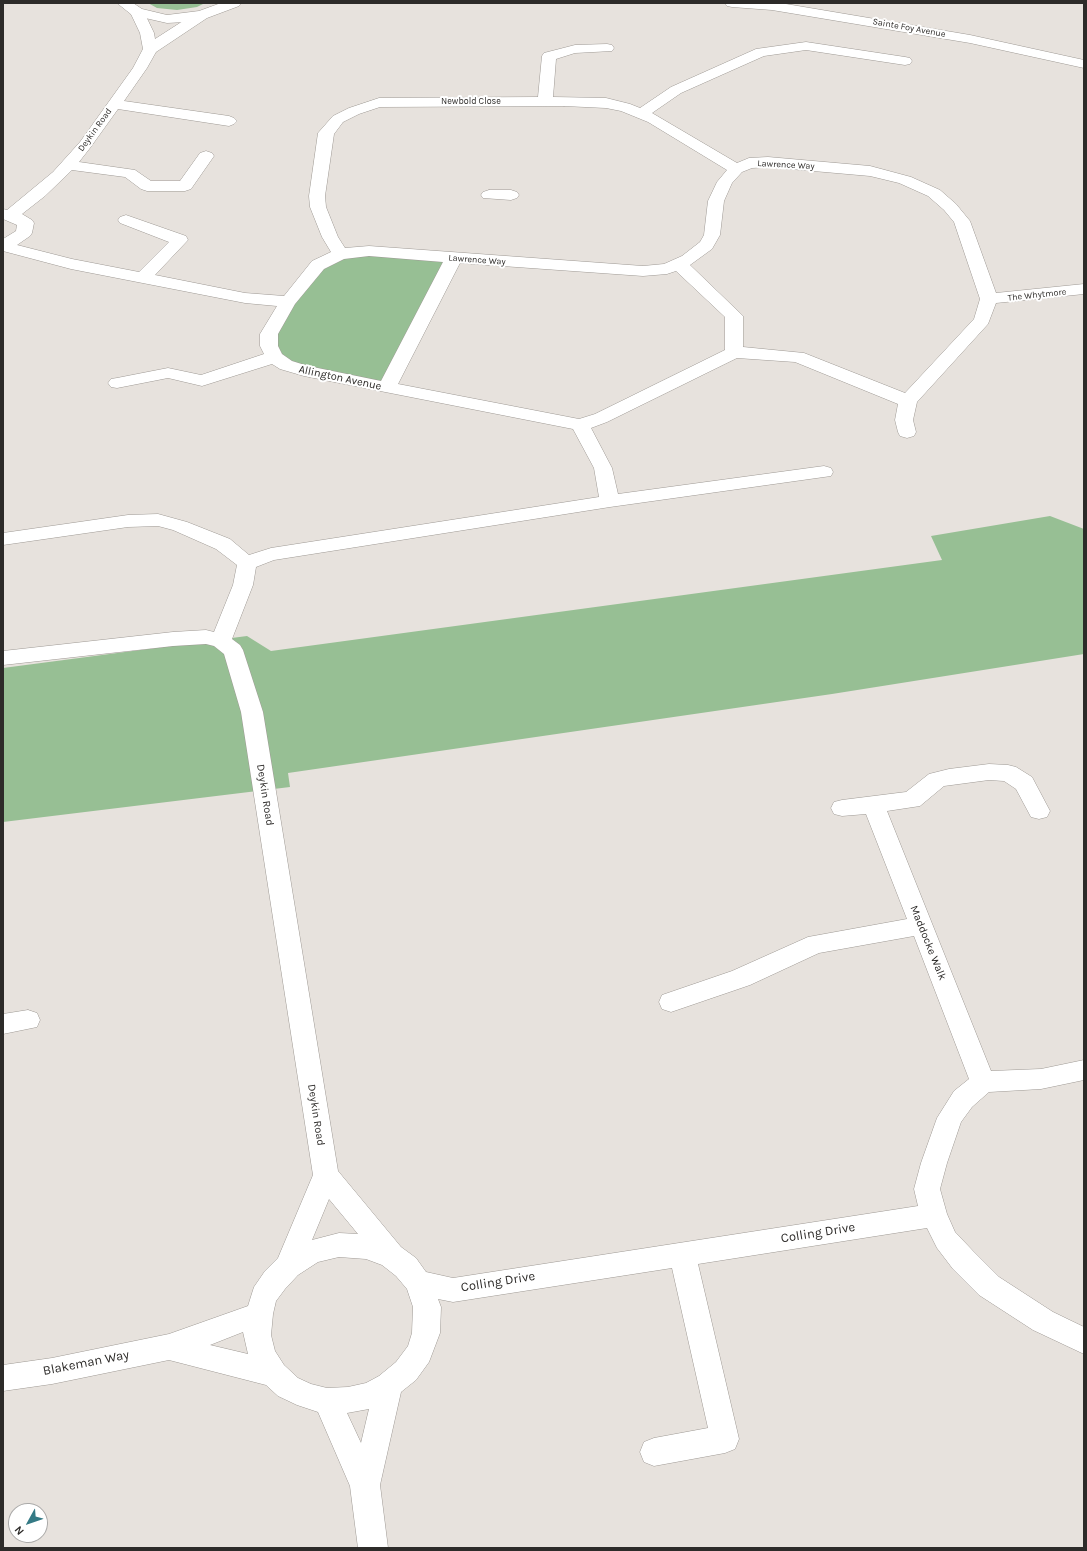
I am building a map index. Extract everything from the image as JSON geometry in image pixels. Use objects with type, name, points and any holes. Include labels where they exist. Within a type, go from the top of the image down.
[{"type":"main road","name":"Sainte Foy Avenue","points":[[732,3],[772,6],[895,26],[984,42],[1084,64]]},
{"type":"main road","points":[[130,5],[151,16],[167,19],[202,15],[226,4]]},
{"type":"main road","points":[[130,5],[147,33],[150,49]]},
{"type":"main road","name":"Deykin Road","points":[[6,215],[40,193],[85,146],[140,68],[150,49],[202,15]]},
{"type":"main road","points":[[641,114],[676,90],[761,52],[806,46],[905,61]]},
{"type":"main road","points":[[545,101],[549,56],[575,49],[607,48]]},
{"type":"main road","name":"Newbold Close","points":[[340,254],[330,237],[318,207],[317,196],[326,133],[338,119],[354,111],[385,103],[545,101],[606,103],[624,107],[653,118],[725,160],[736,169]]},
{"type":"main road","points":[[114,104],[229,121]]},
{"type":"main road","points":[[67,165],[129,173],[147,186],[185,186],[206,156]]},
{"type":"main road","name":"Lawrence Way","points":[[288,302],[318,265],[340,254],[369,251],[643,271],[667,269],[688,260],[698,252],[712,235],[716,201],[725,182],[736,169],[749,163],[768,162],[870,171],[905,180],[934,193],[950,206],[962,221],[989,299]]},
{"type":"main road","points":[[489,195],[511,195]]},
{"type":"main road","name":"Deykin Road","points":[[3,246],[24,233],[26,223],[6,215]]},
{"type":"main road","points":[[126,220],[180,240],[143,278]]},
{"type":"main road","points":[[3,246],[71,264],[245,298],[288,302],[269,334],[269,346],[274,357],[202,381],[168,373],[117,383]]},
{"type":"main road","points":[[387,387],[454,258]]},
{"type":"main road","points":[[677,264],[689,273],[734,316],[734,352]]},
{"type":"main road","name":"The Whytmore","points":[[989,299],[1084,289]]},
{"type":"main road","points":[[907,432],[904,420],[908,401],[982,320],[989,299]]},
{"type":"main road","points":[[610,501],[603,468],[580,425],[601,418],[734,352],[798,357],[908,401]]},
{"type":"main road","name":"Allington Avenue","points":[[274,357],[286,365],[304,371],[580,425]]},
{"type":"main road","points":[[247,563],[271,554],[610,501],[824,472]]},
{"type":"main road","points":[[3,539],[128,521],[158,520],[180,526],[223,544],[247,563]]},
{"type":"main road","points":[[3,658],[173,639],[206,637],[222,641],[243,585],[247,563]]},
{"type":"main road","name":"Deykin Road","points":[[222,641],[233,650],[252,712],[326,1175],[391,1256]]},
{"type":"main road","points":[[842,808],[912,800],[937,780],[989,772],[1008,773],[1024,783],[1039,811]]},
{"type":"main road","name":"Maddocke Walk","points":[[872,804],[983,1082]]},
{"type":"main road","points":[[671,1002],[741,978],[816,944],[921,926]]},
{"type":"main road","points":[[3,1024],[28,1020]]},
{"type":"main road","points":[[1084,1070],[1041,1079],[983,1082],[963,1099],[950,1118],[927,1189],[934,1215],[946,1240],[989,1286],[1043,1321],[1084,1341]]},
{"type":"main road","points":[[288,1266],[326,1175]]},
{"type":"main road","name":"Colling Drive","points":[[418,1282],[453,1290],[934,1215]]},
{"type":"main road","points":[[339,1245],[366,1247],[391,1256],[406,1267],[418,1282],[427,1307],[426,1333],[419,1353],[406,1371],[389,1385],[370,1395],[348,1400],[327,1401],[307,1396],[288,1387],[274,1374],[262,1356],[257,1336],[259,1314],[264,1296],[274,1280],[288,1266],[312,1252],[339,1245]]},
{"type":"main road","points":[[654,1452],[725,1439],[682,1254]]},
{"type":"main road","name":"Colling Drive","points":[[426,1333],[453,1290]]},
{"type":"main road","name":"Blakeman Way","points":[[3,1378],[169,1347],[259,1314]]},
{"type":"main road","name":"Blakeman Way","points":[[169,1347],[274,1374]]},
{"type":"main road","points":[[365,1485],[389,1385]]},
{"type":"main road","points":[[327,1401],[365,1485],[374,1548]]},
{"type":"green space","points":[[148,3],[205,3],[197,7],[177,10],[157,8]]},
{"type":"green space","points":[[340,254],[454,258],[387,387],[286,365],[269,334],[302,284]]},
{"type":"green space","points":[[1050,516],[1084,529],[1084,654],[832,694],[288,773],[290,787],[3,822],[3,668],[247,636],[271,651],[942,560],[931,536]]}]
